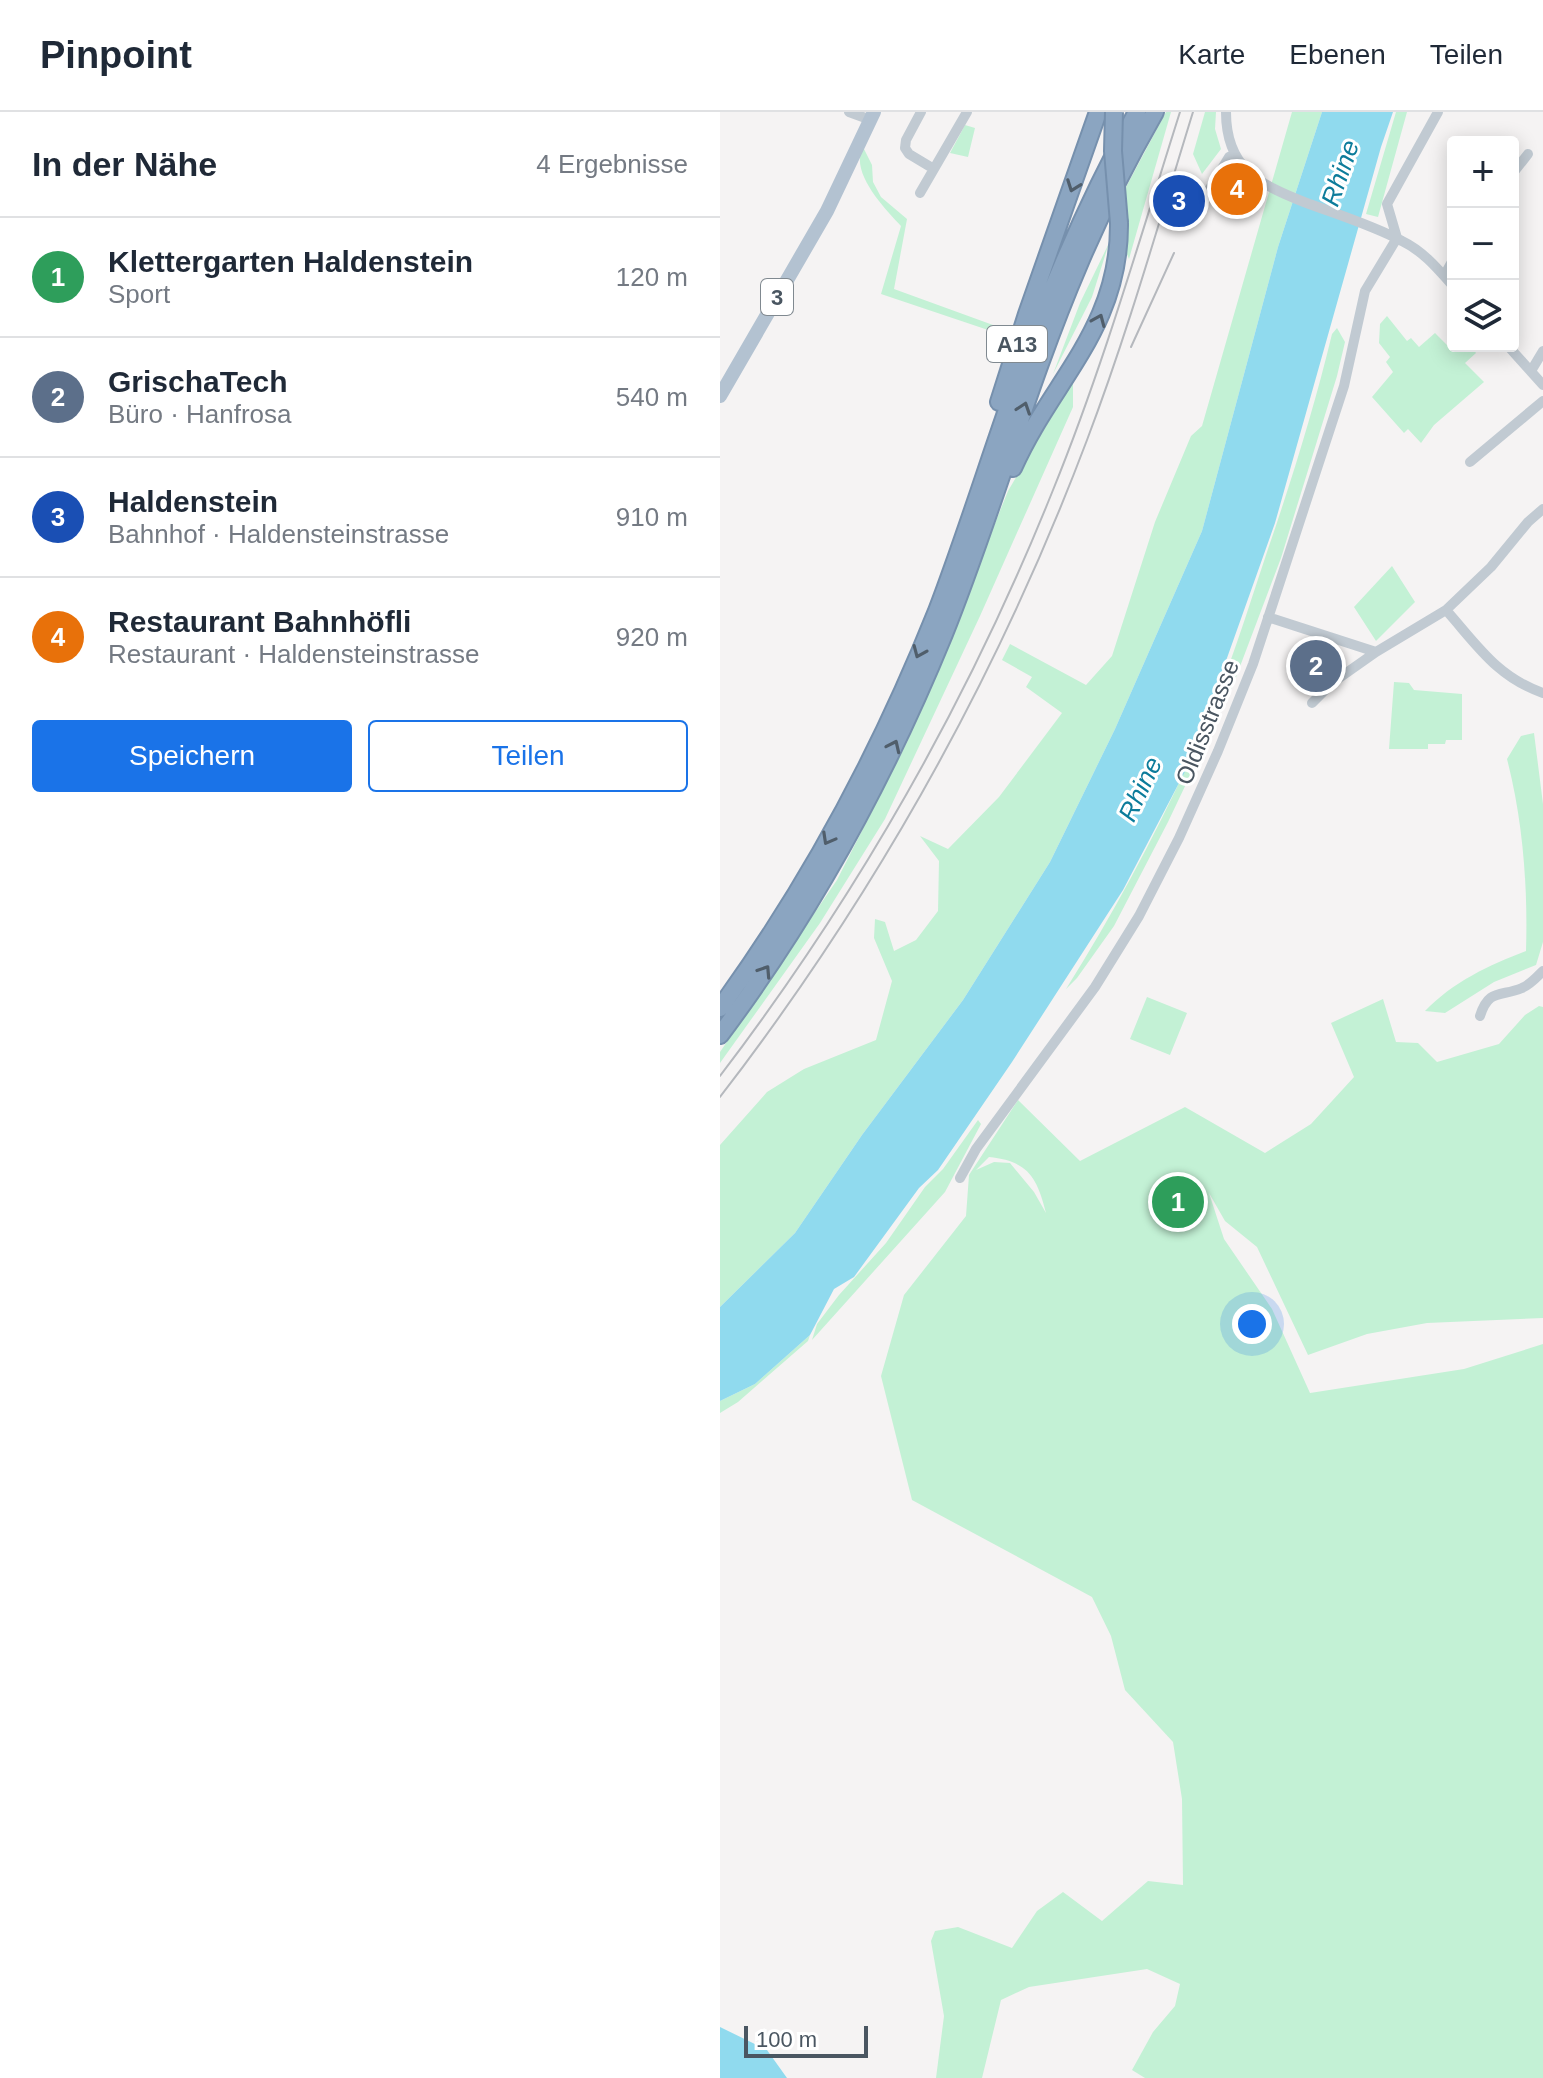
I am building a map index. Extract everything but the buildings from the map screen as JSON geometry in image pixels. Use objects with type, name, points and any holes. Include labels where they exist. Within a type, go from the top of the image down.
[{"type":"highway","name":"A13","points":[[948,579],[964,515],[1023,324],[1098,112]]},
{"type":"highway","name":"A13","points":[[971,561],[994,518],[1029,436],[1086,349],[1101,318],[1118,256],[1114,112]]},
{"type":"highway","name":"A13","points":[[720,1008],[779,922],[844,809],[901,694],[948,579],[1050,294],[1106,169],[1137,112]]},
{"type":"highway","name":"A13","points":[[720,1035],[761,978],[834,861],[895,744],[943,635],[1078,265],[1116,184],[1155,112]]},
{"type":"main road","name":"3","points":[[720,396],[827,211],[873,116]]},
{"type":"street","points":[[849,112],[873,116]]},
{"type":"street","points":[[921,112],[905,148],[909,154],[934,169]]},
{"type":"street","points":[[920,193],[967,112]]},
{"type":"street","points":[[1226,112],[1228,136],[1235,154],[1250,174],[1265,185],[1397,238],[1421,254],[1448,280]]},
{"type":"street","points":[[1397,238],[1387,204],[1438,112]]},
{"type":"street","points":[[1206,195],[1229,157],[1235,154]]},
{"type":"street","points":[[1519,165],[1528,154]]},
{"type":"street","name":"Oldisstrasse","points":[[960,1178],[976,1149],[1095,987],[1139,916],[1209,774],[1245,688],[1344,386],[1365,291],[1397,238]]},
{"type":"street","points":[[1444,276],[1447,271]]},
{"type":"street","points":[[1531,371],[1543,351]]},
{"type":"street","points":[[1514,352],[1543,385]]},
{"type":"street","points":[[1470,462],[1543,401]]},
{"type":"street","points":[[1312,703],[1332,683],[1376,652],[1446,610],[1491,567],[1528,522],[1543,509]]},
{"type":"street","points":[[1446,610],[1500,672],[1543,693]]},
{"type":"street","points":[[1268,617],[1376,652]]},
{"type":"street","points":[[1480,1016],[1490,998],[1500,992],[1526,986],[1543,971]]},
{"type":"green space","points":[[1166,112],[1171,112],[1129,259],[1124,247],[1125,189]]},
{"type":"green space","points":[[1205,112],[1216,112],[1215,129],[1221,149],[1202,174],[1193,154]]},
{"type":"green space","points":[[1292,112],[1322,112],[1278,247],[1202,531],[1115,729],[1050,862],[963,1000],[862,1135],[795,1233],[720,1307],[720,1145],[767,1092],[804,1069],[876,1040],[892,981],[874,938],[875,919],[885,922],[894,951],[916,940],[938,911],[939,861],[920,836],[948,849],[999,797],[1062,713],[1026,687],[1032,677],[1002,660],[1010,644],[1086,685],[1112,656],[1155,522],[1191,436],[1202,426]]},
{"type":"green space","points":[[1396,112],[1407,112],[1378,217],[1366,214]]},
{"type":"green space","points":[[965,125],[975,128],[968,157],[950,153]]},
{"type":"green space","points":[[863,147],[872,165],[873,182],[881,197],[907,219],[894,289],[1004,329],[1003,335],[881,294],[901,226],[878,200],[865,178],[860,157]]},
{"type":"green space","points":[[1109,243],[1092,297],[1053,374],[1080,303]]},
{"type":"green space","points":[[1387,316],[1407,341],[1411,338],[1419,347],[1435,333],[1447,345],[1447,352],[1476,353],[1465,363],[1484,382],[1434,425],[1421,443],[1408,429],[1404,433],[1372,397],[1393,372],[1386,362],[1390,357],[1379,343],[1380,324]]},
{"type":"green space","points":[[1337,328],[1345,342],[1337,376],[1281,558],[1233,685],[1114,926],[1066,989],[1140,860],[1214,705],[1284,500],[1332,334]]},
{"type":"green space","points":[[1073,380],[1073,407],[885,819],[820,923],[720,1063],[720,1052],[837,880],[908,740],[1008,491]]},
{"type":"green space","points":[[1392,566],[1415,602],[1376,641],[1354,607]]},
{"type":"green space","points":[[1394,682],[1409,683],[1414,690],[1462,694],[1462,740],[1428,744],[1428,749],[1389,749]]},
{"type":"green space","points":[[1534,733],[1543,804],[1543,942],[1536,965],[1494,982],[1445,1013],[1425,1011],[1447,991],[1472,975],[1526,951],[1523,854],[1507,759],[1521,736]]},
{"type":"green space","points":[[1147,997],[1187,1013],[1170,1055],[1130,1039]]},
{"type":"green space","points":[[1383,999],[1396,1042],[1418,1043],[1437,1062],[1499,1044],[1525,1015],[1539,1006],[1543,1007],[1543,1318],[1427,1323],[1367,1334],[1308,1355],[1257,1247],[1225,1221],[1209,1193],[1224,1239],[1272,1309],[1310,1393],[1464,1369],[1543,1344],[1543,2078],[1145,2078],[1132,2070],[1153,2032],[1175,2006],[1180,1984],[1147,1969],[1029,1987],[1001,2000],[982,2078],[936,2078],[944,2016],[931,1941],[935,1931],[958,1927],[1012,1948],[1037,1911],[1063,1892],[1102,1921],[1148,1881],[1183,1885],[1182,1799],[1173,1742],[1125,1690],[1111,1636],[1092,1597],[912,1500],[881,1376],[904,1295],[966,1216],[969,1175],[1018,1100],[1080,1161],[1185,1107],[1265,1153],[1311,1124],[1354,1077],[1331,1023]],"holes":[[[989,1157],[1013,1162],[1029,1173],[1039,1190],[1046,1213],[1034,1192],[1010,1163],[994,1162],[976,1170]]]},
{"type":"green space","points":[[978,1120],[981,1124],[945,1192],[812,1340],[817,1324],[886,1243]]},
{"type":"green space","points":[[810,1335],[808,1341],[738,1402],[720,1413],[720,1401],[755,1384]]},
{"type":"water","name":"Rhine","points":[[1322,112],[1393,112],[1275,523],[1190,762],[1123,890],[938,1170],[919,1188],[854,1277],[834,1289],[810,1335],[755,1384],[720,1401],[720,1307],[795,1233],[862,1135],[963,1000],[1050,862],[1115,729],[1202,531],[1278,247]]},
{"type":"water","points":[[720,2027],[767,2050],[787,2078],[720,2078]]},
{"type":"railway","points":[[720,1076],[818,938],[863,867],[947,720],[985,645],[1071,444],[1180,112]]},
{"type":"railway","points":[[720,1097],[830,943],[880,863],[928,782],[1014,614],[1052,528],[1102,399],[1193,112]]},
{"type":"railway","points":[[1131,347],[1174,253]]},
{"type":"place","name":"Restaurant Bahnhöfli","points":[[1237,189]]},
{"type":"place","name":"Haldenstein","points":[[1179,201]]},
{"type":"place","name":"GrischaTech","points":[[1316,666]]},
{"type":"place","name":"Klettergarten Haldenstein","points":[[1178,1202]]}]
